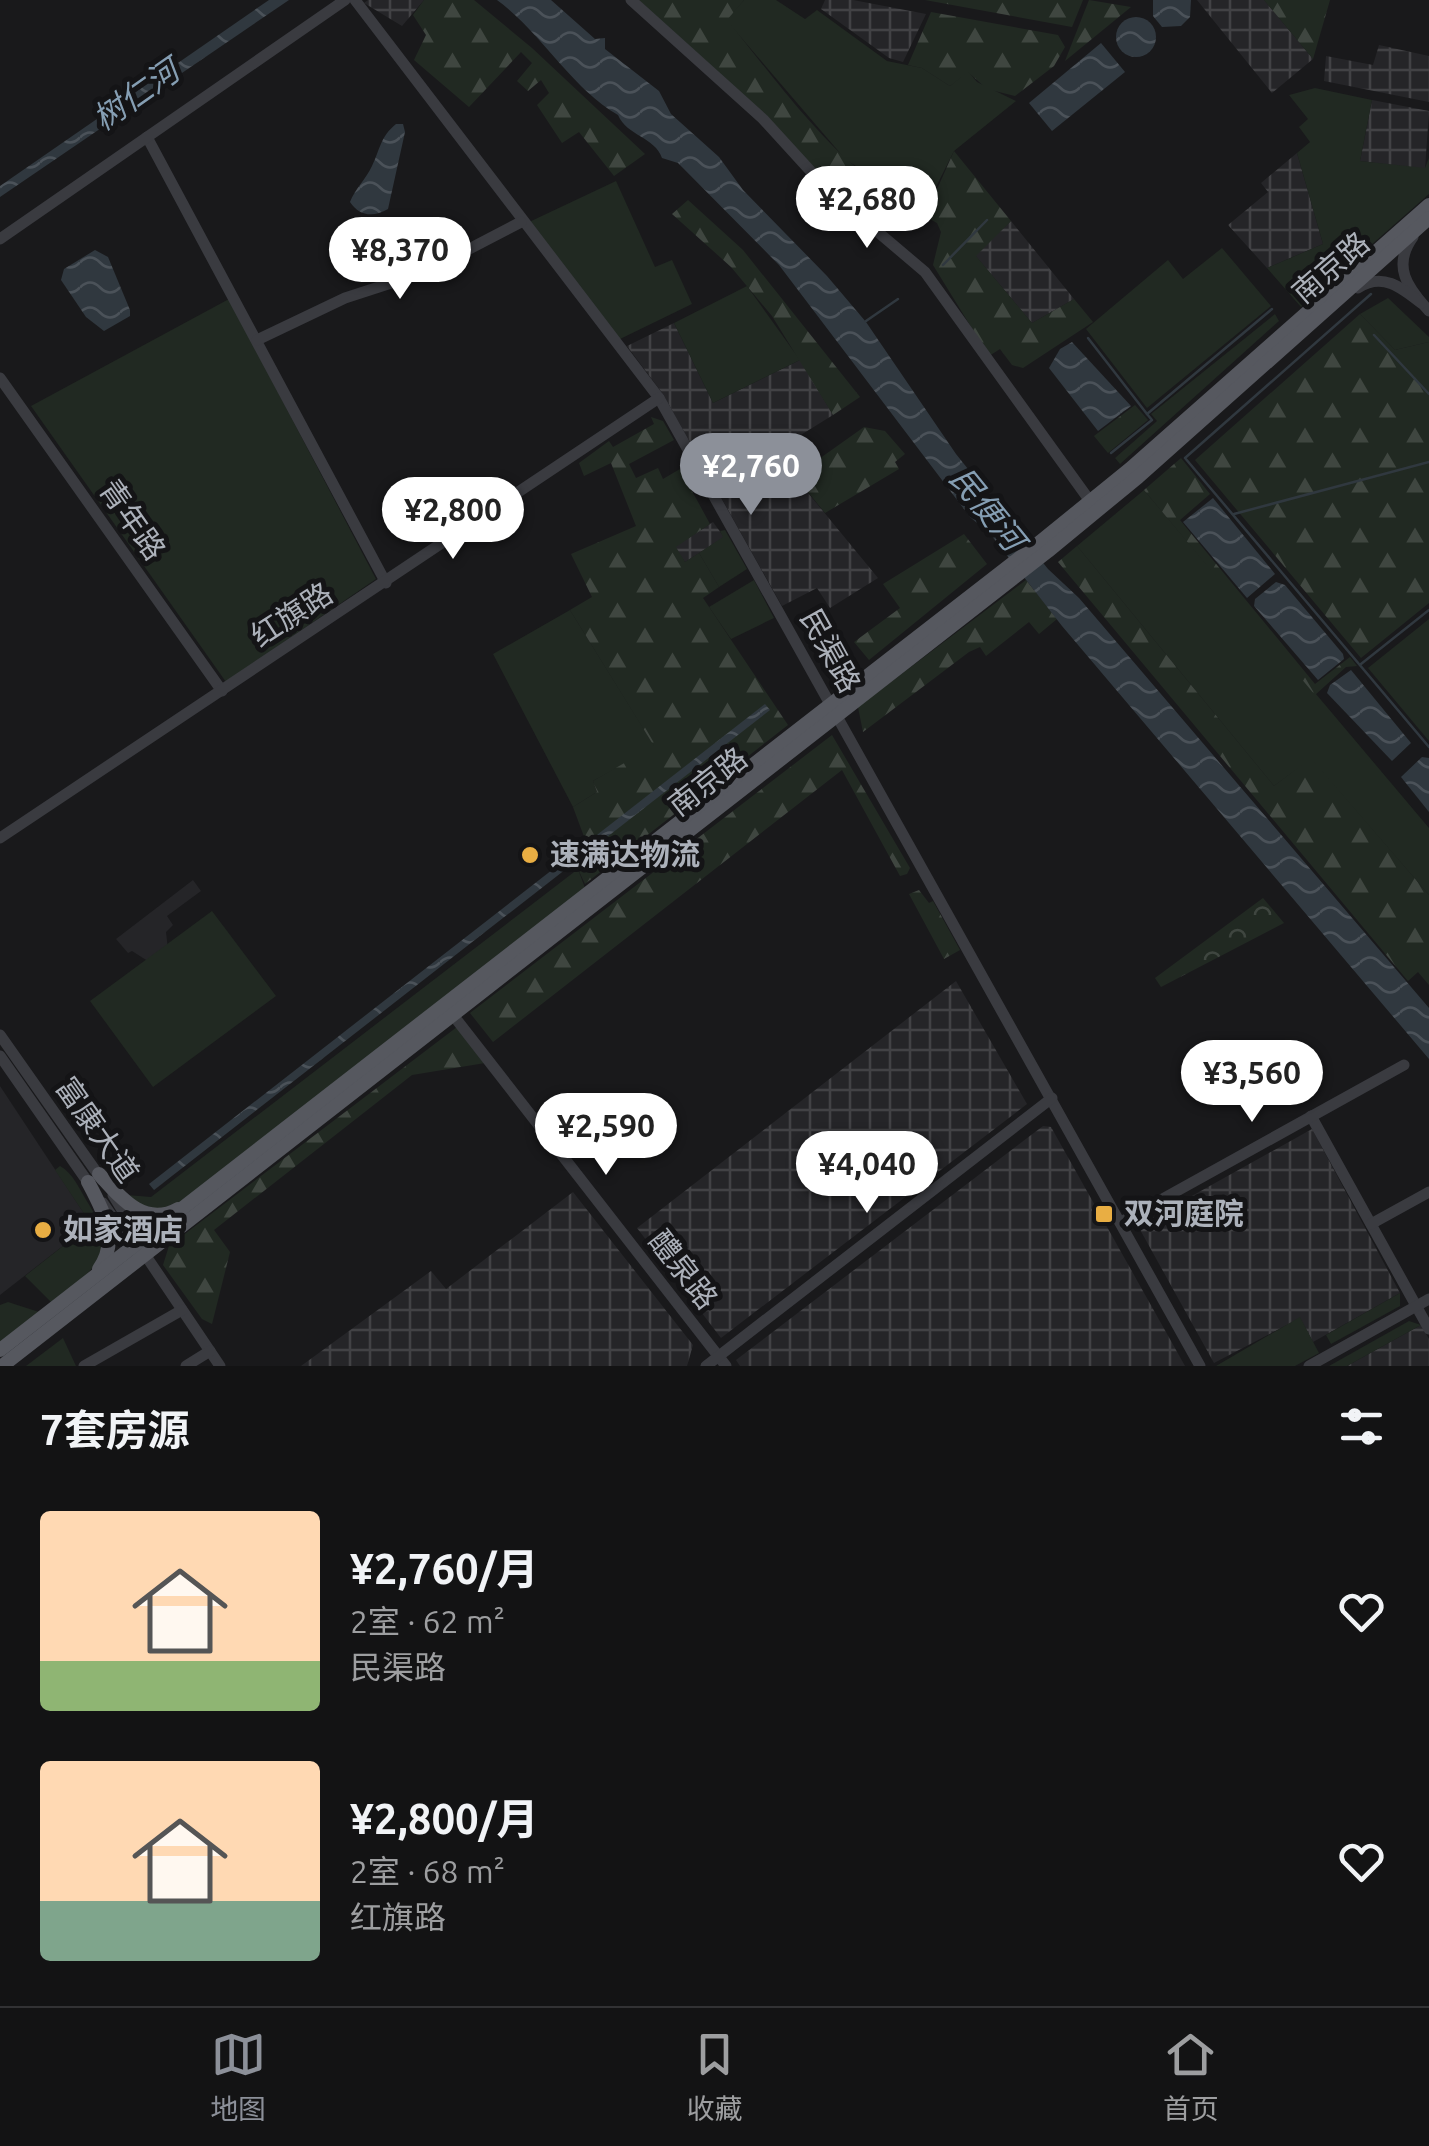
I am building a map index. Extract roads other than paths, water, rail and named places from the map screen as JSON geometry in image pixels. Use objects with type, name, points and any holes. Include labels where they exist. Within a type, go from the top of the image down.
[{"type":"main road","name":"南京路","points":[[1044,546],[1090,501],[1429,205]]},
{"type":"main road","name":"南京路","points":[[2,1366],[200,1196],[1138,477],[1427,220]]},
{"type":"main road","name":"南京路","points":[[0,1350],[453,1015],[834,709]]},
{"type":"main road","points":[[94,1178],[127,1205],[148,1214],[171,1213],[200,1196]]},
{"type":"main road","points":[[85,1286],[103,1265],[108,1242],[108,1222],[94,1178]]},
{"type":"street","points":[[0,240],[345,0]]},
{"type":"street","name":"民渠路","points":[[355,0],[521,222],[660,398],[1200,1366]]},
{"type":"street","points":[[631,0],[763,119],[826,188],[924,272],[1090,501]]},
{"type":"street","points":[[147,138],[386,583]]},
{"type":"street","points":[[1425,307],[1402,272],[1401,254],[1427,220]]},
{"type":"street","points":[[257,340],[346,298],[425,272],[521,222]]},
{"type":"street","points":[[1317,316],[1368,281],[1400,286],[1425,307]]},
{"type":"street","name":"青年路","points":[[0,378],[222,690]]},
{"type":"street","name":"红旗路","points":[[0,838],[660,398]]},
{"type":"street","name":"醴泉路","points":[[453,1015],[722,1361]]},
{"type":"street","name":"富康大道","points":[[2,1046],[220,1366]]},
{"type":"street","points":[[1120,1222],[1404,1065]]},
{"type":"street","points":[[706,1366],[722,1361],[1052,1098]]},
{"type":"street","points":[[1311,1116],[1429,1329]]},
{"type":"street","points":[[1371,1224],[1429,1192]]},
{"type":"street","points":[[1309,1366],[1429,1298]]},
{"type":"street","points":[[84,1366],[182,1310]]},
{"type":"street","points":[[186,1366],[210,1351]]},
{"type":"water","name":"树仁河","points":[[269,0],[289,0],[0,197],[0,186]]},
{"type":"water","name":"民便河","points":[[497,0],[551,0],[595,39],[605,38],[605,49],[659,91],[671,114],[719,157],[743,190],[827,276],[866,322],[956,454],[1048,569],[1079,598],[1429,1008],[1429,1059],[1062,626],[991,535],[970,517],[779,265],[678,163],[662,158],[653,145],[585,90]]},
{"type":"water","points":[[1153,0],[1191,0],[1190,17],[1181,26],[1162,27],[1153,16]]},
{"type":"water","points":[[1136,17],[1150,23],[1156,37],[1150,51],[1136,57],[1122,51],[1116,37],[1122,23]]},
{"type":"water","points":[[1101,43],[1125,72],[1052,131],[1029,103]]},
{"type":"water","points":[[396,124],[403,124],[405,132],[388,209],[363,213],[350,202],[370,171],[383,139]]},
{"type":"water","points":[[95,250],[108,257],[130,310],[130,316],[104,331],[86,317],[61,280],[64,269]]},
{"type":"water","points":[[1072,342],[1131,406],[1098,431],[1049,368],[1060,349]]},
{"type":"water","points":[[1213,498],[1275,574],[1247,598],[1183,522]]},
{"type":"water","points":[[1276,582],[1285,585],[1343,654],[1344,659],[1318,680],[1254,606],[1255,599]]},
{"type":"water","points":[[1351,670],[1411,743],[1392,761],[1327,693],[1330,685]]},
{"type":"water","points":[[765,704],[770,710],[154,1190],[149,1184]]},
{"type":"water","points":[[1422,757],[1429,758],[1429,812],[1401,777]]},
{"type":"waterway","points":[[943,265],[987,220]]},
{"type":"waterway","points":[[1371,294],[1185,458],[1429,747]]},
{"type":"waterway","points":[[866,321],[898,299]]},
{"type":"waterway","points":[[1111,453],[1152,420],[1147,414],[1272,309]]},
{"type":"waterway","points":[[1374,335],[1429,394]]},
{"type":"waterway","points":[[1088,338],[1147,414]]},
{"type":"waterway","points":[[1234,514],[1429,462]]},
{"type":"waterway","points":[[1361,664],[1429,610]]},
{"type":"place","name":"速满达物流","points":[[530,855]]},
{"type":"place","name":"双河庭院","points":[[1104,1214]]},
{"type":"place","name":"如家酒店","points":[[43,1230]]}]
